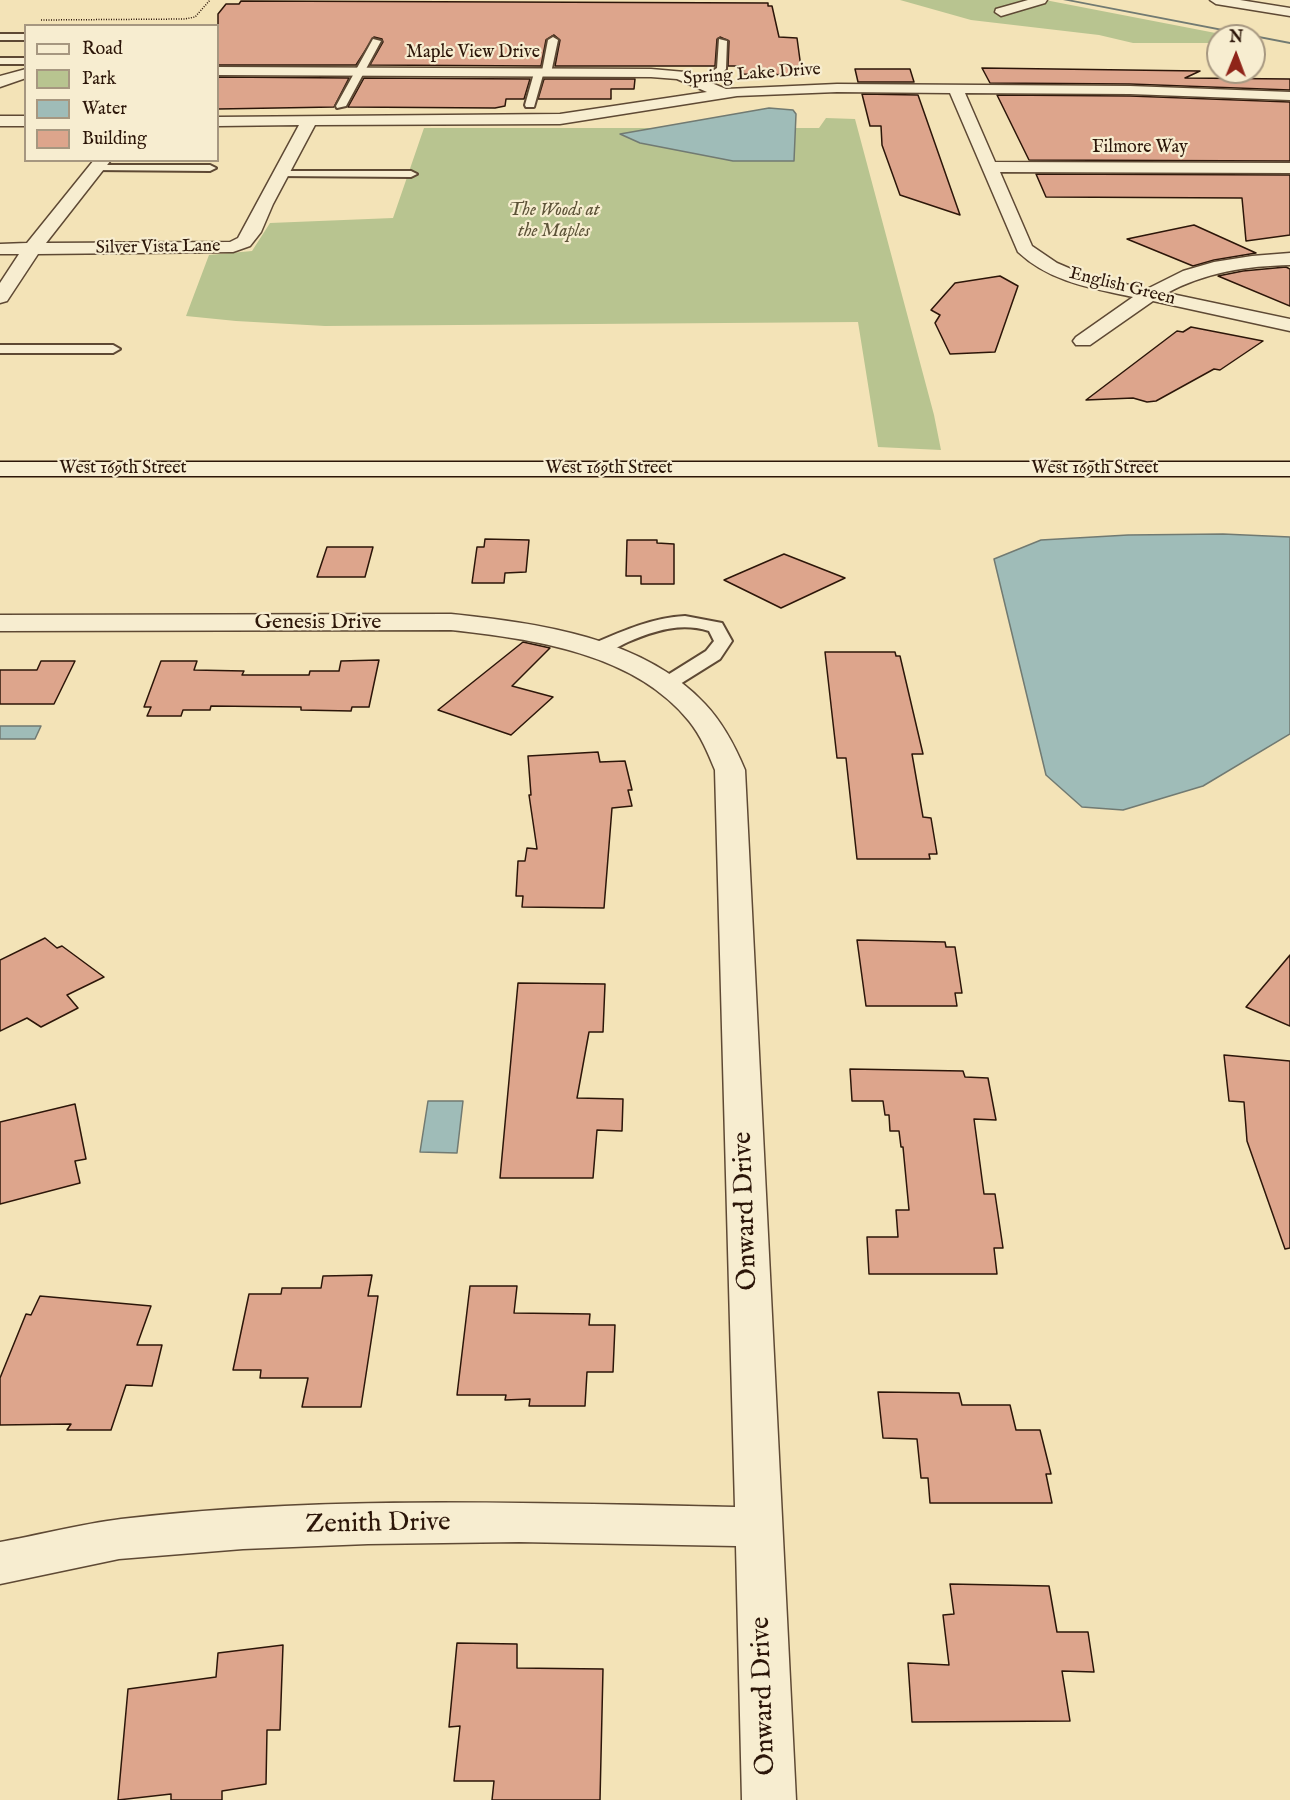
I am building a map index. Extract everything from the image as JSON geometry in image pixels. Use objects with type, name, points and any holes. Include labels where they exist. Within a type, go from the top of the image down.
[{"type":"street","points":[[1001,12],[1041,0]]},
{"type":"street","points":[[1215,0],[1290,12]]},
{"type":"street","name":"Maple View Drive","points":[[219,71],[651,73],[680,75],[724,94]]},
{"type":"street","points":[[0,83],[4,79],[24,72]]},
{"type":"street","name":"Spring Lake Drive","points":[[219,121],[560,119],[724,94],[837,88],[1130,90],[1290,96]]},
{"type":"street","name":"English Green","points":[[956,88],[1024,248],[1035,259],[1080,280],[1290,326]]},
{"type":"street","points":[[0,121],[24,121]]},
{"type":"street","name":"Silver Vista Lane","points":[[0,249],[233,247],[244,242],[252,232],[309,121]]},
{"type":"street","points":[[0,297],[100,164]]},
{"type":"street","name":"Filmore Way","points":[[990,167],[1290,168]]},
{"type":"street","points":[[1083,341],[1149,295],[1188,276],[1225,265],[1290,260]]},
{"type":"street","name":"West 169th Street","points":[[0,469],[1290,469]]},
{"type":"street","name":"Genesis Drive","points":[[0,623],[451,622],[548,636],[631,664]]},
{"type":"street","name":"Onward Drive","points":[[631,664],[686,700],[720,745],[729,770],[770,1800]]},
{"type":"street","name":"Zenith Drive","points":[[0,1563],[119,1539],[243,1529],[507,1522],[759,1527]]},
{"type":"lane","points":[[0,37],[24,37]]},
{"type":"lane","points":[[530,105],[553,40]]},
{"type":"lane","points":[[342,106],[376,41]]},
{"type":"lane","points":[[697,81],[718,75],[720,72],[724,61],[722,41]]},
{"type":"lane","points":[[0,61],[24,61]]},
{"type":"lane","points":[[100,164],[210,168]]},
{"type":"lane","points":[[280,174],[411,174]]},
{"type":"lane","points":[[0,349],[112,349]]},
{"type":"lane","points":[[595,650],[655,624],[675,620],[701,621],[716,627],[723,641],[713,655],[664,685]]},
{"type":"path","points":[[36,20],[185,19],[195,17],[210,0]]},
{"type":"green space","points":[[900,0],[1045,0],[1206,31],[1206,43],[1133,43],[1099,35],[971,20]]},
{"type":"green space","name":"The Woods at the Maples","points":[[826,118],[855,119],[934,415],[941,450],[878,447],[858,322],[325,326],[186,316],[209,255],[252,251],[270,223],[393,218],[424,128],[819,128]]},
{"type":"water","points":[[769,108],[793,110],[796,114],[794,161],[733,161],[640,143],[620,134]]},
{"type":"water","points":[[1223,534],[1290,537],[1290,734],[1203,786],[1123,810],[1082,807],[1046,775],[994,559],[1041,540],[1128,535]]},
{"type":"water","points":[[0,726],[41,726],[35,739],[0,739]]},
{"type":"water","points":[[428,1101],[463,1101],[457,1153],[420,1152]]},
{"type":"building","points":[[241,1],[768,3],[768,6],[772,6],[779,37],[797,38],[802,75],[743,74],[742,66],[728,66],[729,41],[720,37],[717,39],[715,66],[555,66],[560,40],[554,35],[546,40],[541,66],[370,65],[383,42],[382,39],[374,37],[356,65],[219,65],[218,14],[226,4],[239,4]]},
{"type":"building","points":[[982,68],[1200,71],[1185,78],[1206,78],[1206,84],[1266,84],[1266,79],[1290,79],[1290,90],[1130,84],[990,83]]},
{"type":"building","points":[[855,69],[910,69],[914,82],[858,82]]},
{"type":"building","points":[[219,77],[349,78],[334,107],[219,109]]},
{"type":"building","points":[[364,78],[530,79],[524,99],[506,99],[505,106],[495,108],[348,107]]},
{"type":"building","points":[[544,79],[635,79],[634,89],[611,89],[611,99],[538,99]]},
{"type":"building","points":[[862,94],[918,95],[960,215],[900,195],[882,145],[881,126],[870,126]]},
{"type":"building","points":[[997,95],[1130,96],[1290,102],[1290,161],[1029,160]]},
{"type":"building","points":[[1036,174],[1290,175],[1290,235],[1246,241],[1242,198],[1046,197]]},
{"type":"building","points":[[1194,225],[1256,253],[1193,266],[1127,239]]},
{"type":"building","points":[[1286,267],[1290,269],[1290,306],[1218,276],[1243,271]]},
{"type":"building","points":[[1000,276],[1018,286],[995,352],[950,354],[935,323],[940,315],[931,310],[955,283]]},
{"type":"building","points":[[1191,327],[1263,341],[1220,370],[1214,369],[1156,401],[1147,402],[1133,398],[1086,400],[1177,331],[1183,332]]},
{"type":"building","points":[[485,539],[529,540],[526,572],[505,573],[504,583],[472,583],[477,547],[484,547]]},
{"type":"building","points":[[627,540],[657,540],[657,543],[674,544],[674,584],[641,584],[641,576],[626,576]]},
{"type":"building","points":[[327,547],[373,547],[365,577],[317,577]]},
{"type":"building","points":[[784,554],[845,578],[781,608],[724,580]]},
{"type":"building","points":[[523,642],[550,648],[512,686],[553,697],[511,735],[438,710]]},
{"type":"building","points":[[825,652],[895,652],[896,656],[900,656],[923,754],[912,754],[923,817],[931,818],[937,854],[929,854],[930,859],[857,859],[846,758],[837,758]]},
{"type":"building","points":[[379,660],[369,707],[352,707],[351,711],[301,710],[301,707],[211,706],[210,710],[183,710],[181,716],[147,716],[151,707],[144,707],[161,661],[197,661],[194,670],[244,671],[242,675],[309,675],[310,671],[339,671],[341,661]]},
{"type":"building","points":[[41,661],[75,661],[54,704],[0,704],[0,670],[37,670]]},
{"type":"building","points":[[598,752],[600,762],[625,761],[632,790],[628,790],[632,806],[612,808],[604,908],[522,907],[523,896],[516,896],[518,861],[525,861],[527,848],[537,849],[529,795],[531,795],[528,756]]},
{"type":"building","points":[[45,938],[57,948],[62,946],[104,977],[67,995],[78,1008],[41,1027],[27,1018],[0,1031],[0,960]]},
{"type":"building","points":[[857,940],[945,942],[946,947],[955,947],[962,993],[955,993],[957,1006],[866,1006]]},
{"type":"building","points":[[1290,955],[1290,1026],[1246,1007]]},
{"type":"building","points":[[518,983],[605,984],[603,1032],[589,1032],[577,1098],[623,1099],[622,1131],[597,1130],[593,1178],[500,1178]]},
{"type":"building","points":[[1224,1055],[1290,1061],[1290,1248],[1285,1249],[1247,1141],[1244,1102],[1229,1101]]},
{"type":"building","points":[[850,1069],[963,1071],[965,1077],[988,1078],[996,1120],[974,1119],[984,1194],[995,1194],[1003,1248],[994,1248],[997,1274],[869,1274],[867,1237],[898,1237],[896,1210],[909,1210],[903,1147],[901,1147],[899,1131],[890,1131],[889,1115],[885,1115],[883,1101],[852,1101]]},
{"type":"building","points":[[75,1104],[86,1159],[75,1161],[80,1183],[0,1204],[0,1122]]},
{"type":"building","points":[[372,1275],[368,1296],[378,1296],[361,1407],[302,1407],[308,1378],[260,1378],[261,1370],[233,1370],[249,1294],[281,1294],[282,1288],[321,1288],[323,1276]]},
{"type":"building","points":[[470,1286],[517,1286],[514,1313],[590,1314],[589,1325],[615,1325],[613,1372],[587,1372],[585,1406],[529,1406],[530,1399],[505,1400],[506,1395],[457,1395]]},
{"type":"building","points":[[40,1296],[151,1306],[137,1345],[162,1345],[152,1386],[126,1385],[111,1430],[67,1430],[71,1424],[0,1425],[0,1378],[26,1314],[31,1315]]},
{"type":"building","points":[[878,1392],[959,1393],[962,1405],[1010,1405],[1016,1430],[1040,1430],[1051,1474],[1046,1474],[1052,1503],[930,1503],[928,1478],[921,1478],[917,1439],[883,1438]]},
{"type":"building","points":[[950,1584],[1049,1586],[1057,1632],[1088,1632],[1094,1672],[1062,1671],[1070,1721],[912,1722],[908,1663],[949,1665],[943,1615],[954,1614]]},
{"type":"building","points":[[457,1643],[517,1644],[517,1668],[603,1669],[600,1800],[492,1800],[494,1781],[454,1781],[460,1726],[449,1727]]},
{"type":"building","points":[[283,1645],[280,1730],[267,1730],[266,1784],[222,1791],[222,1800],[171,1800],[171,1794],[118,1800],[128,1689],[216,1677],[218,1653]]},
{"type":"waterway","points":[[1065,0],[1290,43]]}]
